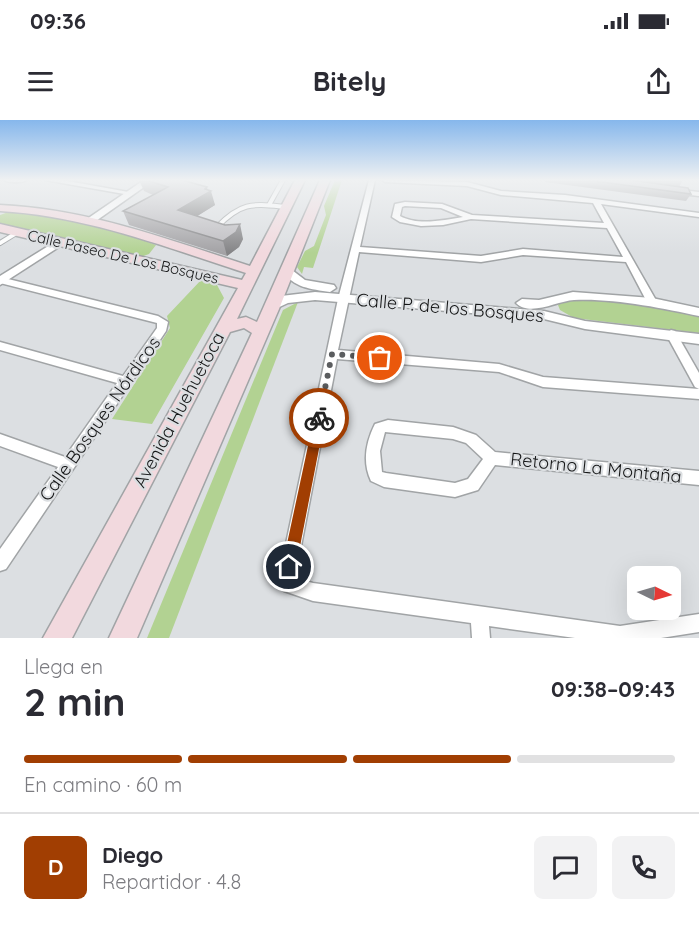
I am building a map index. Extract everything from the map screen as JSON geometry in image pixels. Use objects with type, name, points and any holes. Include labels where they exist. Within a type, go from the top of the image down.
[{"type":"main road","name":"Avenida Huehuetoca","points":[[123,638],[273,306],[315,204]]},
{"type":"main road","name":"Avenida Huehuetoca","points":[[57,638],[270,242],[278,206]]},
{"type":"main road","name":"Calle Paseo De Los Bosques","points":[[0,208],[85,219],[167,243],[249,278]]},
{"type":"main road","points":[[0,214],[14,208]]},
{"type":"main road","name":"Calle Paseo De Los Bosques","points":[[1,238],[18,232],[147,261],[249,278]]},
{"type":"main road","points":[[270,242],[280,249],[299,244]]},
{"type":"main road","points":[[147,261],[161,252],[167,243]]},
{"type":"main road","points":[[223,328],[246,322],[261,331]]},
{"type":"street","points":[[85,219],[107,204]]},
{"type":"street","points":[[367,204],[344,294],[289,567],[290,585],[313,592],[620,635],[699,623]]},
{"type":"street","points":[[405,204],[398,207],[396,218],[403,221],[441,224],[471,217],[609,226]]},
{"type":"street","points":[[408,204],[442,206],[471,217]]},
{"type":"street","points":[[598,204],[652,302]]},
{"type":"street","points":[[621,204],[699,214]]},
{"type":"street","points":[[0,269],[52,241]]},
{"type":"street","points":[[0,281],[52,241]]},
{"type":"street","points":[[357,249],[481,259],[523,252],[629,260]]},
{"type":"street","name":"Calle P. de los Bosques","points":[[288,270],[293,278],[302,284],[344,294],[544,315],[570,322],[699,339]]},
{"type":"street","name":"Calle Bosques Nórdicos","points":[[0,281],[163,322],[162,328],[0,563]]},
{"type":"street","name":"Calle P. de los Bosques","points":[[273,306],[285,299],[298,296],[344,294],[539,304],[573,296],[652,302],[699,312]]},
{"type":"street","points":[[558,299],[553,303],[554,312],[570,322]]},
{"type":"street","points":[[671,334],[699,384]]},
{"type":"street","points":[[0,346],[125,381]]},
{"type":"street","points":[[332,354],[498,368],[543,382],[699,394]]},
{"type":"street","name":"Retorno La Montaña","points":[[492,458],[473,485],[455,490],[384,480],[376,476],[373,468],[376,434],[380,428],[388,426],[453,433],[471,439],[492,458],[699,478]]},
{"type":"street","points":[[0,440],[69,465]]},
{"type":"street","points":[[479,614],[481,638]]},
{"type":"lane","points":[[217,227],[235,208],[242,205],[278,206]]},
{"type":"green space","points":[[334,204],[313,268],[304,267],[302,274],[297,267],[305,251],[314,246],[326,215],[324,206]]},
{"type":"green space","points":[[20,208],[121,232],[156,245],[149,254],[138,258],[0,224],[0,215]]},
{"type":"green space","points":[[202,279],[217,285],[224,298],[152,424],[112,419],[170,328],[167,316]]},
{"type":"green space","points":[[563,300],[648,306],[699,317],[699,333],[574,318],[560,310],[558,305]]},
{"type":"green space","points":[[298,302],[169,638],[147,638],[283,310]]},
{"type":"building","points":[[136,204],[188,204],[178,210],[225,225],[240,224],[236,232],[223,241],[123,211]]},
{"type":"way so far","points":[[319,418],[332,354],[380,358]]},
{"type":"route","points":[[289,567],[319,418]]}]
